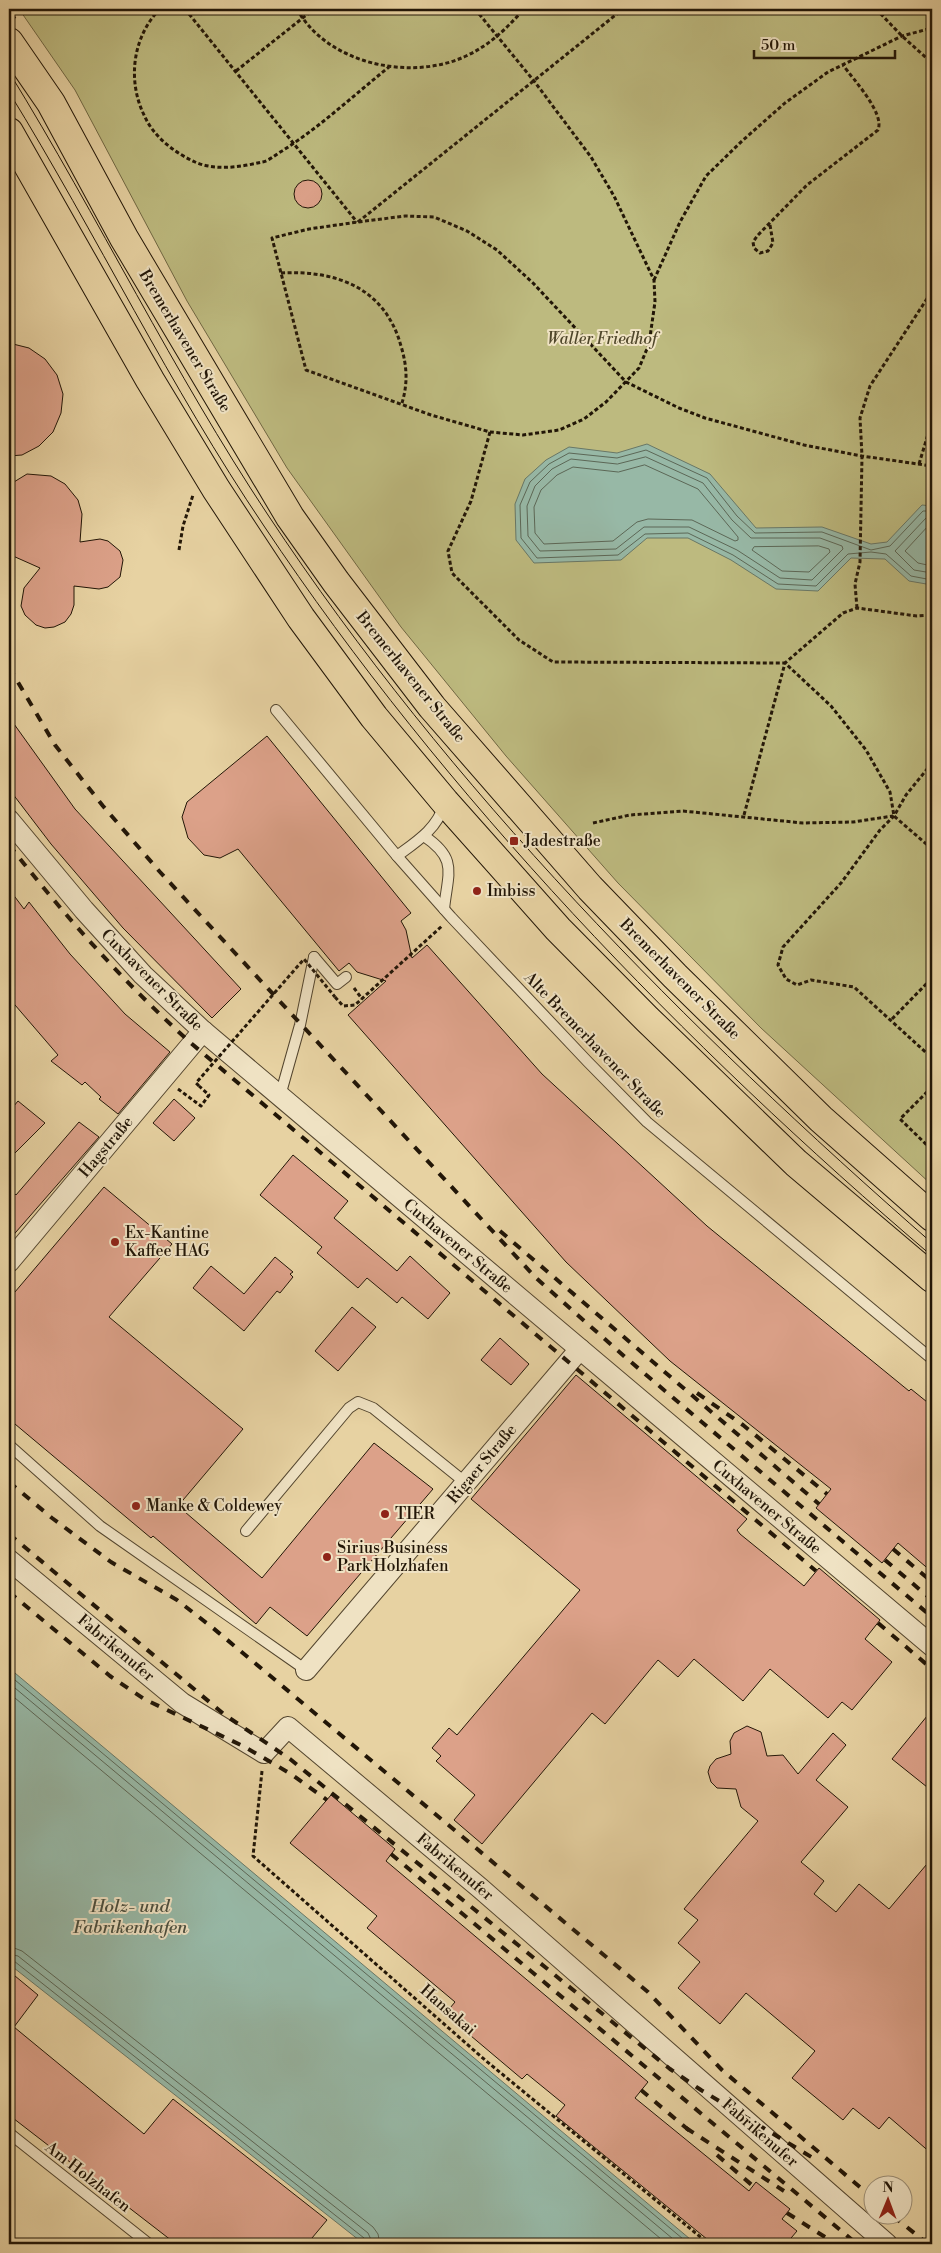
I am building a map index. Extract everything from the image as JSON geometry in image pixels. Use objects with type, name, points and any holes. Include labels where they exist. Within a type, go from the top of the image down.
[{"type":"main road","name":"Bremerhavener Straße","points":[[14,34],[128,246],[290,517],[336,582],[432,707],[571,867],[669,969],[821,1119],[932,1218]]},
{"type":"main road","points":[[9,132],[150,380],[227,506],[301,618],[374,716],[445,802],[558,929],[647,1019],[796,1163],[932,1278]]},
{"type":"street","name":"Cuxhavener Straße","points":[[9,820],[84,910],[143,975],[203,1031],[932,1646]]},
{"type":"street","name":"Hagstraße","points":[[9,1262],[203,1031]]},
{"type":"street","name":"Rigaer Straße","points":[[306,1670],[580,1349]]},
{"type":"street","name":"Fabrikenufer","points":[[9,1560],[182,1703],[264,1753],[288,1727],[480,1888],[887,2244]]},
{"type":"lane","name":"Alte Bremerhavener Straße","points":[[276,710],[397,856],[448,913],[588,1062],[648,1122],[932,1359]]},
{"type":"lane","points":[[397,856],[424,836],[440,817],[445,802]]},
{"type":"lane","points":[[424,836],[440,847],[449,862],[448,913]]},
{"type":"lane","points":[[280,1096],[300,1025],[314,957],[337,984],[346,977]]},
{"type":"lane","points":[[246,1531],[349,1408],[358,1402],[373,1408],[466,1483]]},
{"type":"lane","points":[[9,1445],[100,1526],[306,1670]]},
{"type":"lane","name":"Am Holzhafen","points":[[9,2133],[149,2244]]},
{"type":"path","points":[[160,9],[150,19],[136,51],[134,86],[145,118],[167,145],[196,163],[231,168],[265,162],[294,143],[389,67]]},
{"type":"path","points":[[185,9],[358,222]]},
{"type":"path","points":[[297,9],[302,18],[327,42],[356,58],[389,67],[428,67],[465,57],[498,37],[524,9]]},
{"type":"path","points":[[236,71],[314,9]]},
{"type":"path","points":[[475,9],[534,81],[591,157],[614,196],[654,280],[655,302],[649,344],[639,368],[626,382],[584,419],[559,430],[523,435],[490,432],[431,414],[306,370],[272,238],[309,229],[358,222],[405,216],[434,217],[467,230],[497,250],[533,283],[626,382],[705,418],[804,445],[932,466]]},
{"type":"path","points":[[358,222],[623,9]]},
{"type":"path","points":[[876,9],[932,63]]},
{"type":"path","points":[[9,10],[14,34]]},
{"type":"path","points":[[654,280],[680,222],[706,176],[785,103],[828,72],[902,36],[932,28]]},
{"type":"path","points":[[770,225],[773,243],[768,251],[760,253],[754,248],[753,242],[807,185],[878,130],[881,124],[878,113],[843,65]]},
{"type":"path","points":[[281,273],[306,272],[337,279],[360,287],[378,301],[393,322],[406,363],[406,388],[402,403]]},
{"type":"path","points":[[857,608],[855,584],[860,562],[862,456],[860,418],[870,386],[932,291]]},
{"type":"path","points":[[919,464],[932,421]]},
{"type":"path","points":[[490,432],[471,501],[448,551],[452,573],[519,640],[552,662],[785,663],[831,706],[866,750],[890,792],[894,816],[932,849]]},
{"type":"path","points":[[179,550],[183,526],[190,500],[194,494]]},
{"type":"path","points":[[744,816],[785,663],[843,613],[857,608],[917,616],[932,616]]},
{"type":"path","points":[[932,763],[906,795],[894,816],[880,830],[841,883],[783,947],[778,965],[786,979],[797,985],[811,980],[854,987],[874,1007],[892,1019],[932,1058]]},
{"type":"path","points":[[593,823],[630,815],[683,811],[803,822],[853,822],[894,816]]},
{"type":"path","points":[[164,1077],[201,1106],[208,1095],[196,1083],[304,959],[343,1006],[356,1005],[448,913]]},
{"type":"path","points":[[892,1019],[932,978]]},
{"type":"path","points":[[932,1087],[900,1119],[932,1150]]},
{"type":"path","name":"Hansakai","points":[[264,1753],[253,1856],[485,2060],[709,2244]]},
{"type":"green space","name":"Waller Friedhof","points":[[19,9],[932,9],[932,1185],[761,1028],[618,883],[506,756],[401,627],[287,468],[187,301],[75,90]]},
{"type":"water","points":[[647,444],[710,474],[756,528],[822,527],[871,544],[887,542],[922,505],[932,506],[932,585],[909,581],[885,559],[851,558],[818,591],[776,589],[731,560],[688,538],[647,538],[621,560],[534,563],[516,540],[515,504],[525,479],[546,460],[569,447],[617,453]]},
{"type":"water","name":"Holz- und Fabrikenhafen","points":[[9,1668],[696,2244],[364,2244],[9,1964]]},
{"type":"building","points":[[308,180],[318,184],[322,194],[318,204],[308,208],[298,204],[294,194],[298,184]]},
{"type":"building","points":[[9,343],[29,348],[45,359],[57,375],[63,394],[61,413],[53,432],[39,446],[22,455],[9,456]]},
{"type":"building","points":[[27,474],[51,476],[65,484],[78,500],[82,514],[80,542],[100,539],[108,541],[120,551],[123,560],[120,577],[108,587],[99,589],[74,586],[74,605],[71,614],[65,622],[54,627],[45,628],[36,625],[25,615],[21,606],[24,588],[40,568],[13,556],[9,552],[9,485]]},
{"type":"building","points":[[9,717],[75,809],[241,989],[212,1018],[123,928],[51,844],[9,789]]},
{"type":"building","points":[[267,736],[411,913],[401,921],[406,930],[412,958],[427,945],[542,1074],[707,1226],[909,1391],[911,1389],[932,1406],[932,1572],[898,1543],[882,1563],[816,1508],[831,1489],[670,1361],[566,1262],[348,1015],[386,981],[357,972],[349,963],[339,971],[238,849],[220,858],[204,855],[188,838],[182,817],[187,802]]},
{"type":"building","points":[[9,889],[24,909],[29,902],[70,954],[125,1014],[170,1052],[118,1114],[99,1099],[101,1097],[85,1082],[82,1085],[51,1061],[58,1055],[9,998]]},
{"type":"building","points":[[174,1099],[195,1118],[174,1141],[153,1123]]},
{"type":"building","points":[[18,1101],[45,1123],[9,1159],[9,1112]]},
{"type":"building","points":[[79,1122],[99,1137],[9,1240],[9,1188],[16,1195]]},
{"type":"building","points":[[293,1155],[348,1201],[334,1218],[397,1271],[410,1256],[450,1293],[428,1319],[402,1297],[397,1303],[367,1278],[358,1288],[317,1253],[322,1247],[260,1195]]},
{"type":"building","points":[[104,1187],[172,1244],[109,1317],[243,1429],[178,1506],[262,1578],[374,1443],[433,1489],[307,1636],[270,1607],[256,1624],[153,1536],[151,1538],[9,1419],[9,1299]]},
{"type":"building","points":[[275,1257],[293,1272],[290,1274],[293,1277],[280,1293],[277,1291],[244,1331],[193,1288],[211,1266],[244,1294]]},
{"type":"building","points":[[352,1307],[376,1327],[338,1371],[315,1351]]},
{"type":"building","points":[[500,1338],[529,1364],[511,1385],[481,1360]]},
{"type":"building","points":[[576,1375],[747,1519],[737,1530],[740,1534],[804,1586],[819,1568],[880,1620],[865,1639],[892,1662],[852,1710],[842,1702],[828,1718],[770,1669],[743,1701],[694,1659],[678,1677],[658,1660],[605,1724],[592,1713],[482,1844],[454,1820],[475,1795],[436,1761],[441,1756],[432,1748],[449,1728],[457,1735],[580,1590],[471,1499]]},
{"type":"building","points":[[932,1710],[932,1791],[892,1759]]},
{"type":"building","points":[[747,1726],[761,1732],[767,1756],[783,1755],[798,1774],[833,1733],[846,1745],[816,1780],[848,1807],[801,1862],[824,1881],[814,1894],[836,1912],[859,1884],[889,1909],[932,1858],[932,2154],[889,2117],[879,2129],[853,2108],[843,2120],[792,2078],[815,2051],[746,1993],[720,2024],[678,1988],[700,1962],[678,1943],[698,1920],[684,1909],[758,1821],[741,1807],[736,1789],[717,1788],[711,1782],[708,1772],[716,1759],[731,1754],[730,1741],[734,1733]]},
{"type":"building","points":[[331,1795],[395,1849],[386,1861],[648,2082],[635,2098],[749,2191],[756,2182],[790,2209],[782,2219],[797,2231],[786,2244],[713,2244],[556,2116],[565,2105],[527,2074],[522,2079],[445,2014],[455,2002],[367,1928],[377,1916],[290,1843]]},
{"type":"building","points":[[9,1971],[38,1995],[14,2027],[144,2134],[173,2099],[327,2220],[307,2244],[176,2244],[9,2115]]},
{"type":"tram line","points":[[9,72],[233,461],[268,515],[339,616],[414,714],[493,809],[576,901],[661,990],[750,1077],[932,1243]]},
{"type":"tram line","points":[[9,92],[165,365],[230,473],[334,627],[410,725],[573,914],[659,1004],[748,1091],[932,1256]]},
{"type":"railway","points":[[9,667],[55,745],[103,806],[160,872],[536,1278],[625,1357],[932,1617]]},
{"type":"railway","points":[[9,845],[96,949],[143,998],[192,1044],[816,1571]]},
{"type":"railway","points":[[500,1231],[819,1504]]},
{"type":"railway","points":[[697,1393],[743,1425],[827,1494]]},
{"type":"railway","points":[[9,1482],[52,1518],[111,1562],[177,1600],[213,1628],[648,1992],[722,2070],[864,2191]]},
{"type":"railway","points":[[9,1534],[225,1715],[290,1759],[670,2069],[813,2158]]},
{"type":"railway","points":[[893,1549],[932,1582]]},
{"type":"railway","points":[[885,1560],[932,1600]]},
{"type":"railway","points":[[9,1592],[110,1676],[144,1699],[245,1747],[291,1774],[327,1800]]},
{"type":"railway","points":[[878,1623],[932,1669]]},
{"type":"railway","points":[[391,1854],[857,2244]]},
{"type":"railway","points":[[641,2090],[691,2132]]},
{"type":"railway","points":[[686,2128],[784,2191]]},
{"type":"railway","points":[[717,2155],[753,2186]]},
{"type":"railway","points":[[787,2213],[836,2244]]},
{"type":"railway","points":[[906,2226],[928,2244]]},
{"type":"place","name":"Jadestraße","points":[[514,841]]},
{"type":"place","name":"Imbiss","points":[[477,891]]},
{"type":"place","name":"Ex-Kantine Kaffee HAG","points":[[115,1242]]},
{"type":"place","name":"Manke & Coldewey","points":[[136,1506]]},
{"type":"place","name":"TIER","points":[[385,1514]]},
{"type":"place","name":"Sirius Business Park Holzhafen","points":[[327,1557]]}]
